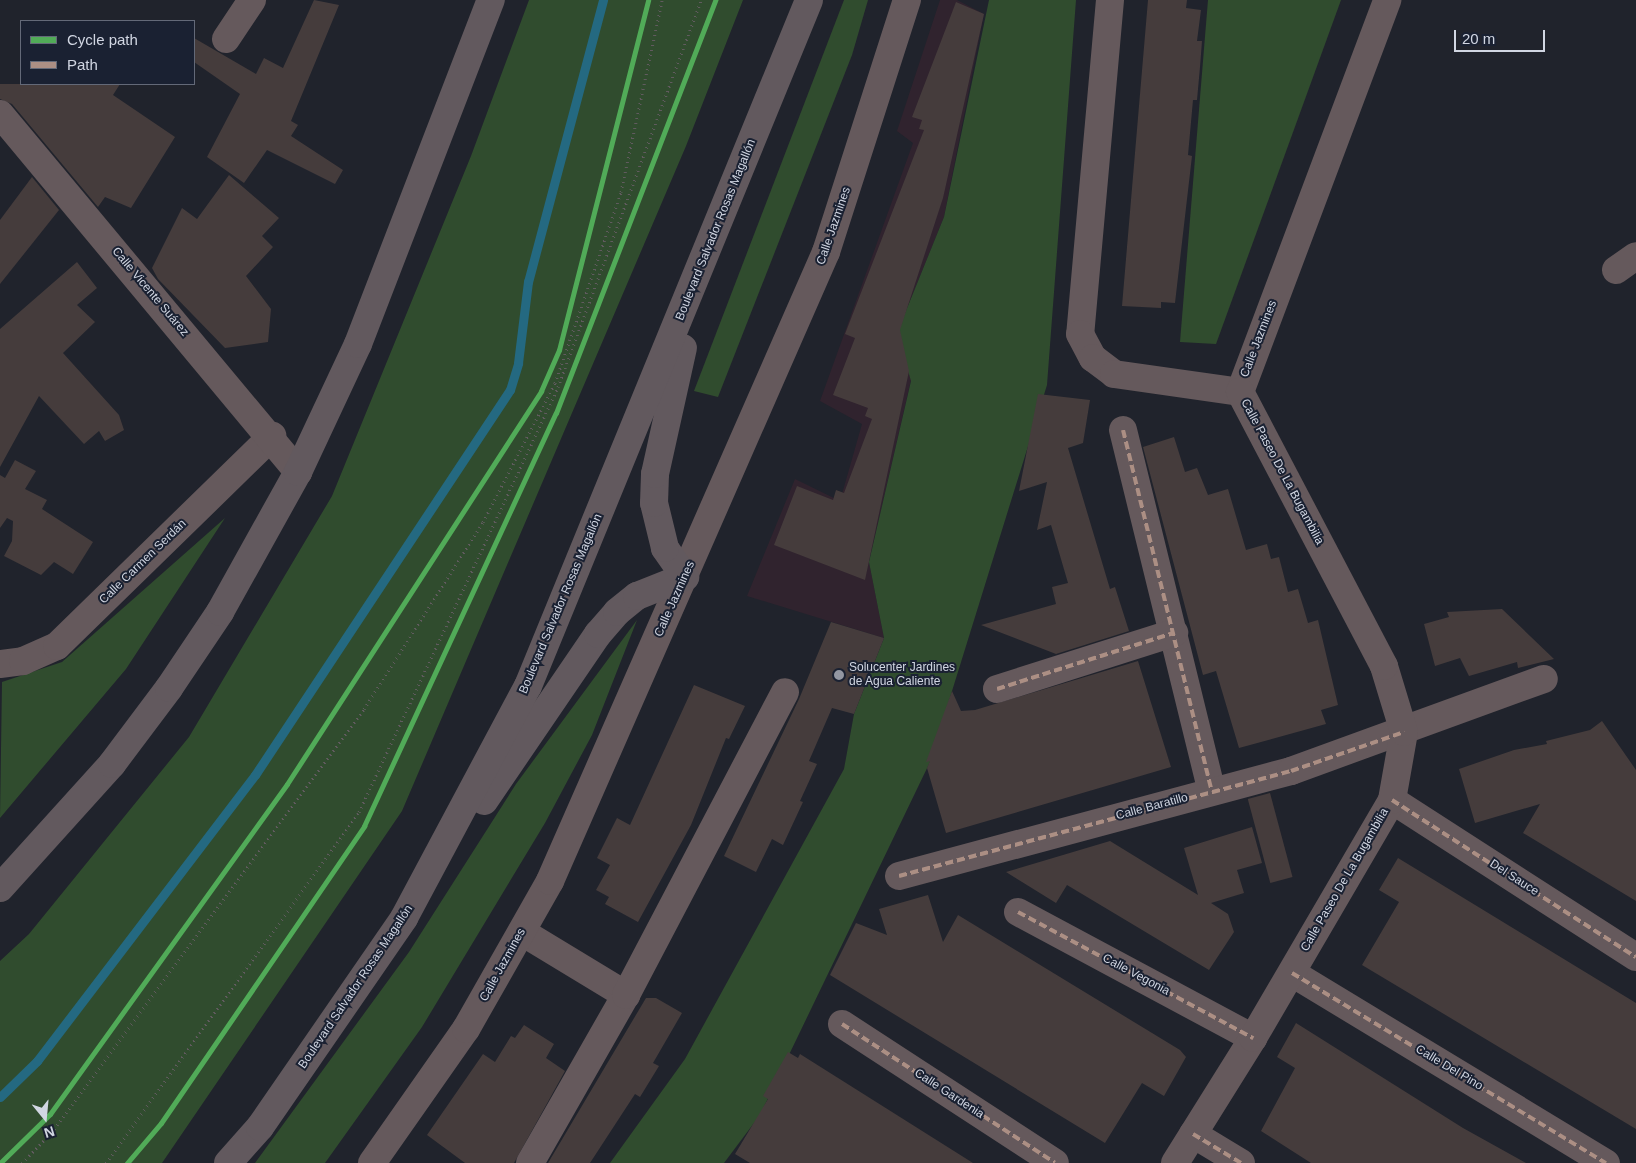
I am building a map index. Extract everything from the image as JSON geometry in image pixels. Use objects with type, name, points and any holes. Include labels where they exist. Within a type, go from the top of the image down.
[{"type":"highway","points":[[0,888],[112,764],[169,688],[220,612],[298,472],[358,344],[491,0]]},
{"type":"highway","name":"Boulevard Salvador Rosas Magallón","points":[[228,1163],[260,1127],[404,918],[528,686],[700,273],[808,0]]},
{"type":"highway","points":[[404,918],[598,634],[637,596],[685,577],[665,548],[654,503],[655,474],[700,273]]},
{"type":"street","points":[[226,39],[252,0]]},
{"type":"street","name":"Calle Jazmines","points":[[372,1163],[466,1029],[550,881],[826,252],[907,0]]},
{"type":"street","name":"Calle Jazmines","points":[[1110,0],[1080,334],[1093,358],[1114,374],[1240,392],[1387,0]]},
{"type":"street","name":"Calle Vicente Suárez","points":[[0,114],[272,436],[298,472]]},
{"type":"street","name":"Calle Paseo De La Bugambilia","points":[[1175,1163],[1254,1038],[1392,800],[1404,732],[1384,666],[1240,392]]},
{"type":"street","points":[[1122,430],[1212,791]]},
{"type":"street","name":"Calle Carmen Serdán","points":[[0,664],[23,660],[56,646],[272,436]]},
{"type":"street","points":[[997,689],[1174,633]]},
{"type":"street","name":"Calle Baratillo","points":[[899,876],[1291,771],[1404,732],[1544,679]]},
{"type":"street","points":[[530,1163],[626,995],[785,692]]},
{"type":"street","name":"Del Sauce","points":[[1392,800],[1636,956]]},
{"type":"street","name":"Calle Vegonia","points":[[1018,912],[1254,1038]]},
{"type":"street","points":[[522,932],[626,995]]},
{"type":"street","name":"Calle Del Pino","points":[[1292,972],[1606,1163]]},
{"type":"street","name":"Calle Gardenia","points":[[842,1024],[1056,1163]]},
{"type":"street","points":[[1192,1134],[1241,1163]]},
{"type":"path","points":[[22,1163],[51,1134],[364,709],[483,522],[555,383],[621,192],[662,0]]},
{"type":"path","points":[[106,1163],[359,812],[558,387],[702,0]]},
{"type":"path","points":[[559,404],[591,322]]},
{"type":"path","points":[[552,366],[564,331]]},
{"type":"shaded area","points":[[940,0],[957,0],[984,14],[944,217],[897,333],[911,380],[869,562],[884,638],[747,596],[795,479],[840,501],[862,424],[820,401],[913,143],[897,131]]},
{"type":"green space","points":[[529,0],[743,0],[686,146],[402,811],[162,1163],[0,1163],[0,961],[29,934],[189,737],[332,496],[471,156]]},
{"type":"green space","points":[[844,0],[868,0],[852,55],[718,397],[694,391]]},
{"type":"green space","points":[[989,0],[1076,0],[1047,385],[930,762],[760,1115],[724,1163],[610,1163],[685,1059],[844,769],[854,714],[884,638],[869,562],[911,381],[897,333],[944,217]]},
{"type":"green space","points":[[1208,0],[1341,0],[1216,344],[1180,342]]},
{"type":"green space","points":[[225,518],[126,669],[0,818],[2,682],[62,662]]},
{"type":"green space","points":[[637,620],[592,735],[545,823],[422,1027],[325,1163],[255,1163],[409,952],[516,784]]},
{"type":"building","points":[[314,0],[339,5],[291,121],[298,125],[291,136],[343,170],[335,184],[267,150],[244,183],[207,157],[240,94],[195,63],[195,39],[256,74],[264,58],[283,68]]},
{"type":"building","points":[[1148,0],[1187,0],[1186,8],[1201,10],[1197,41],[1202,41],[1200,67],[1197,100],[1193,100],[1188,155],[1192,156],[1175,303],[1161,302],[1161,308],[1122,306]]},
{"type":"building","points":[[956,2],[984,14],[943,198],[900,330],[909,371],[865,580],[774,545],[797,486],[833,500],[836,490],[844,493],[872,419],[865,416],[868,408],[833,395],[855,338],[845,334],[924,130],[919,129],[922,120],[912,117]]},
{"type":"building","points":[[0,84],[119,85],[113,95],[175,137],[131,208],[105,197],[98,207],[12,104],[0,99]]},
{"type":"building","points":[[229,175],[279,218],[262,236],[273,247],[246,276],[271,309],[268,342],[225,348],[158,279],[152,268],[182,208],[197,219]]},
{"type":"building","points":[[32,177],[59,210],[0,284],[0,220]]},
{"type":"building","points":[[77,262],[97,288],[77,305],[95,322],[63,353],[119,415],[124,430],[105,441],[99,431],[84,444],[39,396],[0,467],[0,329]]},
{"type":"building","points":[[1038,394],[1090,400],[1083,443],[1068,448],[1110,589],[1115,587],[1129,631],[1056,654],[981,625],[1056,604],[1052,587],[1068,583],[1051,525],[1037,530],[1047,482],[1019,491]]},
{"type":"building","points":[[1174,437],[1185,472],[1197,468],[1208,495],[1228,489],[1246,550],[1267,544],[1271,559],[1279,557],[1288,592],[1298,589],[1308,623],[1318,620],[1338,705],[1321,710],[1326,724],[1239,748],[1216,671],[1203,675],[1143,447]]},
{"type":"building","points":[[15,460],[36,471],[25,489],[47,500],[42,509],[93,542],[73,574],[54,562],[41,575],[4,556],[12,541],[13,521],[7,518],[0,528],[0,475],[5,478]]},
{"type":"building","points":[[1502,609],[1554,659],[1518,668],[1517,662],[1469,676],[1460,658],[1435,666],[1424,624],[1449,617],[1447,612]]},
{"type":"building","points":[[831,622],[884,638],[854,714],[832,708],[809,761],[817,764],[800,801],[803,802],[783,845],[772,839],[756,872],[724,856],[799,699]]},
{"type":"building","points":[[1138,661],[1171,767],[946,833],[927,768],[930,761],[926,762],[952,691],[961,711],[975,710]]},
{"type":"building","points":[[694,685],[745,706],[729,739],[726,738],[691,825],[638,922],[605,904],[609,897],[596,890],[610,865],[597,858],[617,818],[630,825]]},
{"type":"building","points":[[1602,721],[1636,770],[1636,901],[1523,833],[1540,804],[1475,823],[1459,769],[1514,750],[1547,744],[1546,741],[1590,730]]},
{"type":"building","points":[[1270,793],[1293,877],[1270,883],[1248,799]]},
{"type":"building","points":[[1252,827],[1262,863],[1237,870],[1244,893],[1211,903],[1228,914],[1234,932],[1209,970],[1067,885],[1056,903],[1006,872],[1110,841],[1198,895],[1184,848]]},
{"type":"building","points":[[1398,858],[1636,1003],[1636,1129],[1362,965],[1399,902],[1379,890]]},
{"type":"building","points":[[928,895],[943,942],[958,915],[1180,1050],[1186,1057],[1164,1096],[1142,1083],[1105,1143],[830,975],[856,923],[887,935],[879,909]]},
{"type":"building","points":[[646,998],[656,998],[682,1013],[653,1063],[659,1066],[640,1097],[635,1094],[590,1163],[548,1163]]},
{"type":"building","points":[[1296,1023],[1463,1128],[1526,1163],[1311,1163],[1261,1131],[1295,1068],[1277,1057]]},
{"type":"building","points":[[524,1025],[554,1044],[546,1058],[565,1071],[514,1163],[465,1163],[427,1135],[483,1054],[495,1062],[511,1036],[515,1038]]},
{"type":"building","points":[[788,1052],[798,1058],[800,1054],[973,1163],[750,1163],[735,1154],[768,1099],[763,1096]]},
{"type":"waterway","points":[[0,1097],[37,1061],[255,775],[510,390],[518,363],[528,282],[603,0]]},
{"type":"marked path","points":[[1123,430],[1212,791]]},
{"type":"marked path","points":[[997,689],[1174,633]]},
{"type":"marked path","points":[[899,876],[1291,771],[1404,732]]},
{"type":"marked path","points":[[1392,800],[1636,957]]},
{"type":"marked path","points":[[1018,912],[1253,1038]]},
{"type":"marked path","points":[[1292,973],[1606,1163]]},
{"type":"marked path","points":[[842,1024],[1055,1163]]},
{"type":"marked path","points":[[1193,1134],[1241,1163]]},
{"type":"cycle path","points":[[0,1163],[50,1114],[287,784],[541,391],[559,350],[648,0]]},
{"type":"cycle path","points":[[127,1163],[161,1123],[364,826],[556,413],[715,0]]},
{"type":"place","name":"Solucenter Jardines de Agua Caliente","points":[[839,675]]}]
